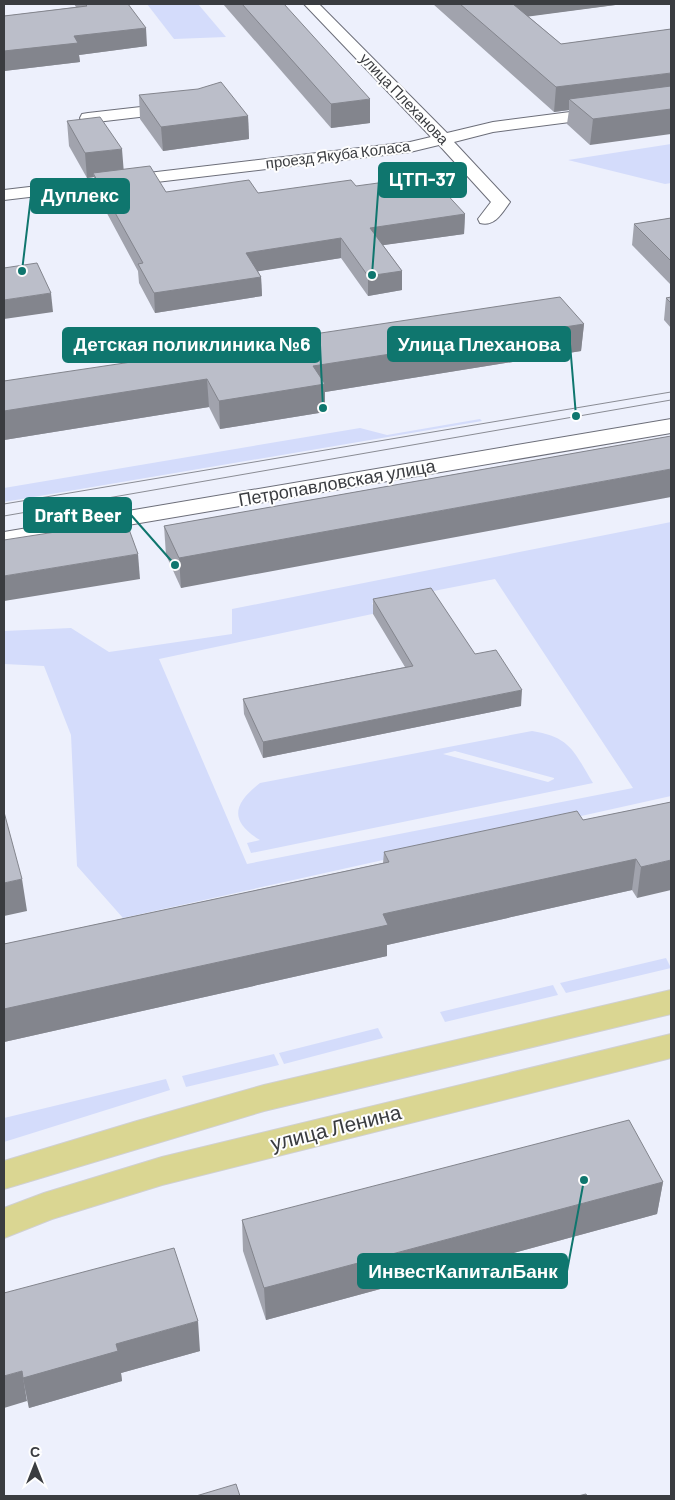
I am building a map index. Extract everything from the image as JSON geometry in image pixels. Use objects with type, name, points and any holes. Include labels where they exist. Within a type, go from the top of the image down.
[{"type":"main road","points":[[4,1175],[137,1134],[264,1098],[671,1002]]},
{"type":"main road","name":"улица Ленина","points":[[4,1223],[94,1190],[162,1171],[671,1046]]},
{"type":"street","name":"улица Плеханова","points":[[311,4],[443,139],[501,202],[487,219]]},
{"type":"street","name":"проезд Якуба Коласа","points":[[4,195],[133,172],[410,148],[493,127],[671,104]]},
{"type":"street","points":[[108,135],[88,118],[190,106]]},
{"type":"street","name":"Петропавловская улица","points":[[4,539],[671,426]]},
{"type":"shaded area","points":[[147,4],[198,4],[226,37],[174,39]]},
{"type":"shaded area","points":[[671,144],[671,183],[665,184],[568,160]]},
{"type":"shaded area","points":[[480,419],[482,421],[4,502],[4,488],[360,428],[387,435]]},
{"type":"shaded area","points":[[671,522],[671,796],[123,918],[77,866],[71,735],[44,666],[4,664],[4,631],[71,628],[109,652],[232,634],[232,609]],"holes":[[[495,579],[633,788],[247,864],[159,659],[377,613],[372,603]]]},
{"type":"shaded area","points":[[532,731],[555,737],[563,742],[576,755],[593,783],[251,853],[247,843],[260,840],[243,826],[238,812],[240,805],[251,790],[260,783]],"holes":[[[455,751],[554,778],[548,782],[443,754]]]},
{"type":"shaded area","points":[[666,958],[671,968],[566,993],[560,983]]},
{"type":"shaded area","points":[[553,985],[558,995],[445,1022],[440,1012]]},
{"type":"shaded area","points":[[378,1028],[383,1038],[284,1064],[279,1053]]},
{"type":"shaded area","points":[[274,1054],[279,1065],[186,1087],[182,1076]]},
{"type":"shaded area","points":[[166,1079],[170,1090],[4,1142],[4,1118]]},
{"type":"building","points":[[85,4],[128,4],[146,28],[74,36],[78,43],[4,51],[4,16],[87,6]]},
{"type":"building","points":[[242,4],[284,4],[370,99],[331,104]]},
{"type":"building","points":[[460,4],[513,4],[561,44],[671,29],[671,73],[556,87]]},
{"type":"building","points":[[221,82],[248,116],[161,127],[139,95],[198,89]]},
{"type":"building","points":[[671,86],[671,109],[593,119],[569,99]]},
{"type":"building","points":[[100,117],[122,149],[85,153],[67,121]]},
{"type":"building","points":[[150,166],[166,192],[249,180],[258,193],[351,180],[356,186],[430,176],[465,214],[370,228],[402,271],[368,276],[341,238],[246,253],[261,277],[154,293],[138,264],[143,263],[93,173]]},
{"type":"building","points":[[671,218],[671,261],[634,224]]},
{"type":"building","points":[[37,263],[51,293],[4,300],[4,268]]},
{"type":"building","points":[[560,297],[584,324],[313,366],[325,384],[219,401],[207,379],[4,411],[4,381],[205,351],[210,361],[287,349],[281,339]]},
{"type":"building","points":[[671,436],[671,469],[179,558],[164,526]]},
{"type":"building","points":[[126,521],[138,554],[4,576],[4,540]]},
{"type":"building","points":[[431,588],[475,654],[496,650],[522,690],[263,742],[243,699],[413,666],[373,599]]},
{"type":"building","points":[[671,802],[671,860],[641,867],[636,859],[383,914],[388,925],[4,1009],[4,944],[389,862],[384,852],[577,811],[583,820]]},
{"type":"building","points":[[4,812],[22,879],[4,883]]},
{"type":"building","points":[[629,1120],[663,1182],[264,1288],[242,1220]]},
{"type":"building","points":[[174,1248],[198,1321],[116,1344],[118,1351],[23,1378],[22,1371],[4,1376],[4,1293]]},
{"type":"building","points":[[236,1484],[240,1496],[196,1496]]},
{"type":"tram line","points":[[4,504],[671,392]]},
{"type":"tram line","points":[[4,516],[671,400]]},
{"type":"place","name":"Дуплекс","points":[[22,271]]},
{"type":"place","name":"ЦТП-37","points":[[372,275]]},
{"type":"place","name":"Детская поликлиника №6","points":[[323,408]]},
{"type":"place","name":"Улица Плеханова","points":[[576,416]]},
{"type":"place","name":"Draft Beer","points":[[175,565]]},
{"type":"place","name":"ИнвестКапиталБанк","points":[[584,1180]]}]
